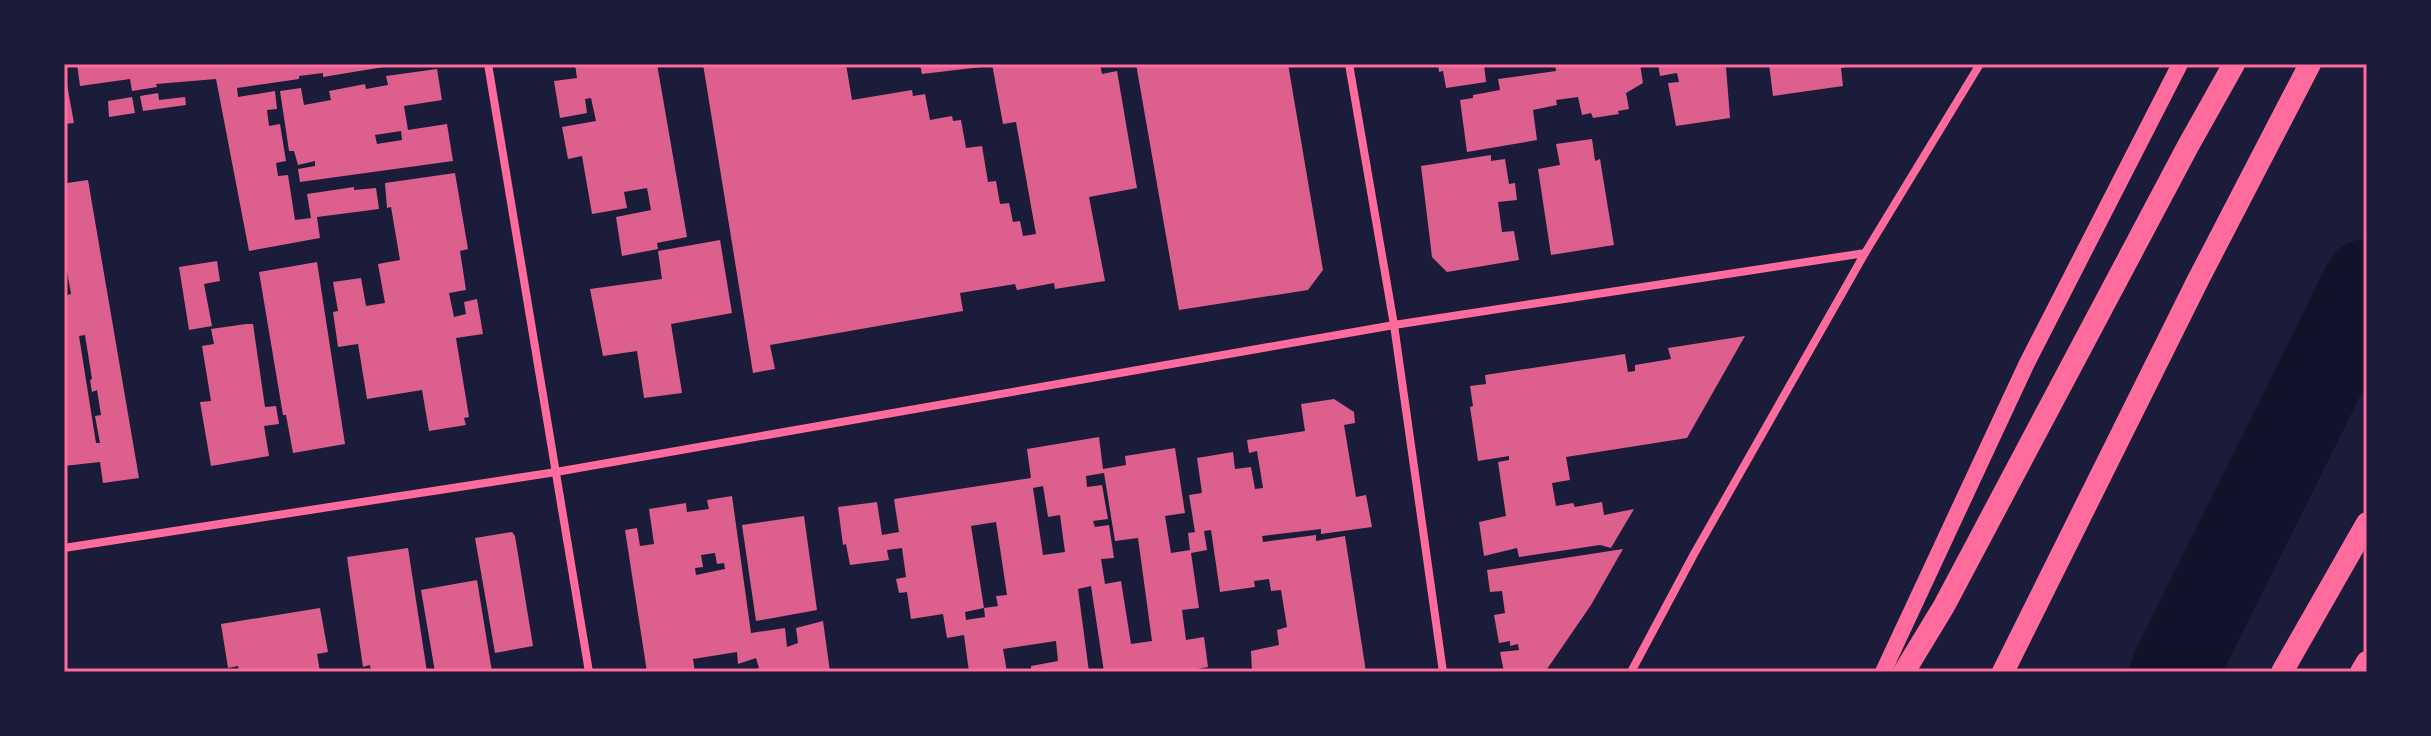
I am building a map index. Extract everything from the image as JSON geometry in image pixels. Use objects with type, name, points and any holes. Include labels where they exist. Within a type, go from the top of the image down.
[{"type":"highway","points":[[1904,672],[1944,606],[2234,64]]},
{"type":"highway","points":[[2003,672],[2198,280],[2310,64]]},
{"type":"highway","points":[[2282,672],[2367,523]]},
{"type":"highway","points":[[2361,672],[2367,662]]},
{"type":"main road","points":[[1883,672],[2027,363],[2180,64]]},
{"type":"street","points":[[488,64],[589,672]]},
{"type":"street","points":[[1349,64],[1394,325],[1443,672]]},
{"type":"street","points":[[1631,672],[1865,253],[1980,64]]},
{"type":"street","points":[[64,548],[556,472],[1394,325],[1865,253]]},
{"type":"building","points":[[77,64],[402,64],[323,77],[323,73],[299,76],[299,79],[237,88],[238,97],[275,91],[277,109],[267,110],[269,126],[280,124],[286,161],[276,163],[278,176],[288,175],[295,220],[311,218],[307,194],[354,187],[354,190],[376,188],[379,209],[317,217],[320,238],[249,251],[216,79],[156,84],[157,87],[132,91],[130,79],[80,86]]},
{"type":"building","points":[[575,64],[657,64],[687,237],[657,243],[658,249],[622,256],[616,217],[651,210],[647,188],[624,192],[627,208],[592,214],[582,156],[568,159],[562,127],[596,121],[591,98],[585,99],[587,113],[560,118],[554,81],[577,78]]},
{"type":"building","points":[[703,64],[846,64],[852,100],[912,90],[913,96],[925,94],[930,120],[952,116],[953,121],[961,120],[966,148],[982,146],[988,182],[996,181],[1000,204],[1009,203],[1013,222],[1020,221],[1023,236],[1036,234],[1016,122],[1003,124],[992,64],[1100,64],[1102,74],[1117,71],[1137,188],[1089,197],[1105,281],[1055,289],[1054,283],[1017,290],[1015,284],[960,293],[963,311],[770,345],[775,369],[753,373]]},
{"type":"building","points":[[920,64],[990,64],[990,66],[922,74]]},
{"type":"building","points":[[1136,64],[1288,64],[1323,270],[1308,290],[1179,310]]},
{"type":"building","points":[[1438,64],[1484,64],[1486,82],[1446,88],[1443,71],[1439,72]]},
{"type":"building","points":[[1555,64],[1640,64],[1643,83],[1626,93],[1629,109],[1618,111],[1619,114],[1593,118],[1591,113],[1582,115],[1578,97],[1556,100],[1557,105],[1533,110],[1537,140],[1467,152],[1460,100],[1500,90],[1498,79],[1556,71]]},
{"type":"building","points":[[1658,64],[1734,64],[1726,67],[1730,118],[1676,126],[1668,83],[1679,82],[1677,73],[1660,76]]},
{"type":"building","points":[[1769,64],[1854,66],[1841,68],[1843,86],[1773,96]]},
{"type":"building","points":[[64,68],[74,123],[64,124]]},
{"type":"building","points":[[437,69],[442,100],[404,106],[408,130],[447,124],[453,161],[300,182],[298,169],[315,166],[315,161],[298,165],[294,151],[289,151],[280,91],[301,88],[304,105],[331,100],[329,91],[365,84],[366,89],[388,85],[386,76]],"holes":[[[401,131],[402,140],[377,144],[375,135]]]},
{"type":"building","points":[[158,93],[159,100],[185,97],[186,105],[143,111],[140,96]]},
{"type":"building","points":[[132,97],[135,113],[109,117],[108,101]]},
{"type":"building","points":[[1592,139],[1595,161],[1600,159],[1614,245],[1551,255],[1538,169],[1560,165],[1556,144]]},
{"type":"building","points":[[1491,155],[1491,161],[1505,159],[1509,184],[1515,183],[1517,200],[1498,202],[1502,232],[1514,231],[1519,260],[1447,272],[1432,257],[1421,166]]},
{"type":"building","points":[[455,173],[468,249],[460,251],[466,290],[449,293],[454,317],[466,314],[464,302],[477,299],[483,334],[456,338],[469,417],[464,418],[466,425],[429,431],[422,390],[367,399],[358,344],[338,347],[333,312],[338,311],[333,282],[361,278],[366,306],[385,303],[378,264],[400,260],[391,207],[387,208],[385,183]]},
{"type":"building","points":[[64,174],[67,183],[88,180],[139,478],[103,483],[100,462],[64,466],[64,296],[71,294],[64,254]],"holes":[[[85,335],[92,392],[97,390],[101,415],[95,416],[100,443],[96,443],[79,336]]]},
{"type":"building","points":[[720,240],[732,313],[671,324],[682,393],[644,398],[637,351],[603,356],[590,289],[662,279],[658,251]]},
{"type":"building","points":[[217,261],[220,281],[204,284],[212,326],[189,330],[179,267]]},
{"type":"building","points":[[317,262],[345,444],[293,453],[286,415],[283,415],[259,272]]},
{"type":"building","points":[[253,324],[265,407],[276,406],[279,424],[264,426],[269,456],[211,466],[200,402],[211,401],[202,346],[214,344],[211,329]]},
{"type":"building","points":[[1745,336],[1687,438],[1566,457],[1570,480],[1552,483],[1556,506],[1573,503],[1575,507],[1602,502],[1604,515],[1634,509],[1611,548],[1600,545],[1519,557],[1517,548],[1484,556],[1479,522],[1506,516],[1498,462],[1509,460],[1509,456],[1478,461],[1470,386],[1486,384],[1485,375],[1625,354],[1628,372],[1635,371],[1635,365],[1671,359],[1668,348]]},
{"type":"building","points":[[1334,399],[1354,412],[1355,423],[1344,425],[1356,497],[1366,495],[1372,527],[1321,534],[1321,529],[1262,536],[1263,542],[1316,535],[1316,541],[1345,536],[1366,672],[1252,672],[1251,651],[1279,645],[1277,630],[1287,627],[1281,590],[1271,591],[1269,579],[1254,581],[1255,587],[1220,592],[1211,530],[1204,531],[1207,550],[1191,553],[1199,608],[1182,610],[1186,640],[1204,637],[1208,667],[1181,672],[1104,672],[1091,586],[1078,589],[1089,672],[1031,672],[1031,666],[1058,661],[1056,641],[1003,649],[1007,672],[969,672],[964,635],[947,638],[943,614],[911,619],[907,592],[899,593],[896,579],[906,577],[902,548],[887,550],[889,560],[850,565],[846,544],[843,545],[838,507],[877,502],[882,535],[899,532],[894,499],[1031,478],[1027,449],[1099,437],[1103,469],[1126,465],[1125,456],[1175,448],[1185,513],[1165,516],[1171,553],[1190,550],[1188,533],[1195,532],[1189,495],[1202,493],[1197,458],[1233,452],[1235,469],[1251,467],[1255,489],[1263,488],[1257,451],[1249,453],[1247,440],[1305,431],[1301,404]],"holes":[[[1104,473],[1115,541],[1138,538],[1152,641],[1131,644],[1121,581],[1105,584],[1101,559],[1114,558],[1109,525],[1095,527],[1093,521],[1108,519],[1102,485],[1087,487],[1086,476]],[[1043,486],[1048,517],[1060,515],[1065,552],[1043,555],[1033,488]],[[996,522],[1007,595],[996,596],[998,606],[984,608],[971,526]],[[984,608],[985,617],[966,620],[965,612]]]},
{"type":"building","points":[[732,496],[751,633],[785,628],[787,647],[798,643],[796,628],[823,621],[830,672],[749,672],[759,668],[756,658],[738,664],[737,652],[693,659],[695,672],[647,672],[625,530],[637,528],[640,546],[654,544],[649,509],[686,503],[687,512],[709,509],[707,500]],"holes":[[[715,553],[717,564],[724,563],[725,569],[696,575],[695,568],[703,567],[701,555]]]},
{"type":"building","points":[[804,516],[817,610],[756,621],[742,525]]},
{"type":"building","points":[[512,532],[533,646],[495,653],[475,538]]},
{"type":"building","points":[[408,548],[427,672],[371,672],[370,665],[363,667],[347,557]]},
{"type":"building","points":[[1623,549],[1591,605],[1545,672],[1504,672],[1500,652],[1519,650],[1518,644],[1510,646],[1510,641],[1499,643],[1494,615],[1505,613],[1502,591],[1490,592],[1487,570]]},
{"type":"building","points":[[477,580],[492,672],[435,672],[421,590]]},
{"type":"building","points":[[320,608],[328,652],[317,654],[320,672],[239,672],[238,666],[228,668],[221,624]]},
{"type":"waterway","points":[[2174,672],[2367,283]]}]
